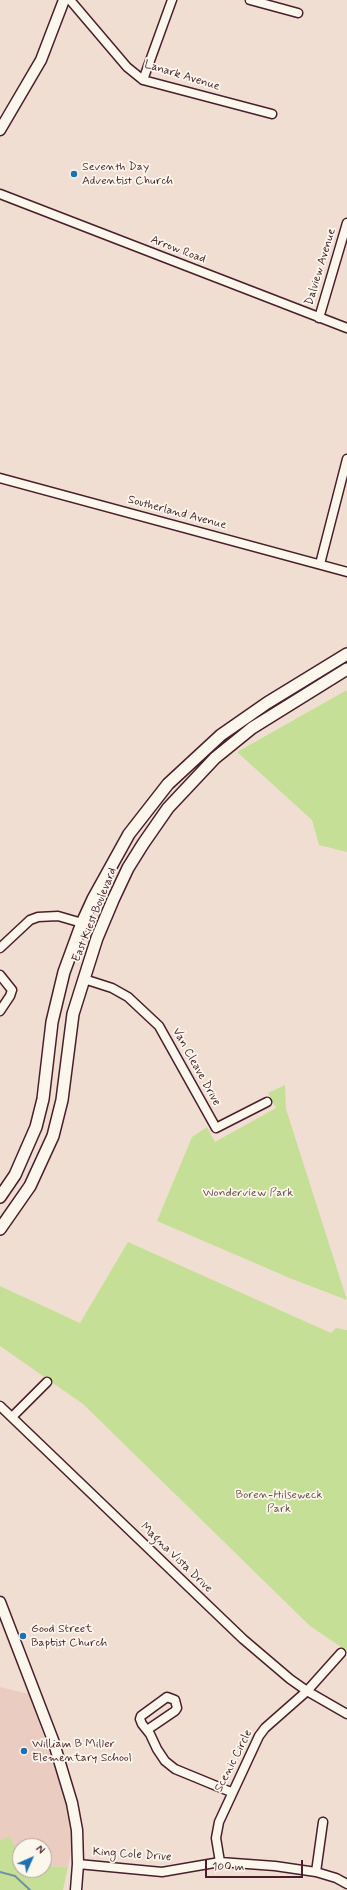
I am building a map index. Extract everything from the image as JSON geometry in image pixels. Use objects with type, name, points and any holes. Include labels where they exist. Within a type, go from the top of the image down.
[{"type":"main road","name":"East Kiest Boulevard","points":[[0,1198],[15,1175],[36,1126],[43,1099],[52,1022],[64,972],[82,923],[108,870],[129,834],[168,784],[206,748],[237,722],[347,654]]},
{"type":"main road","name":"East Kiest Boulevard","points":[[0,1229],[30,1186],[52,1136],[62,1100],[73,1014],[97,938],[128,868],[168,808],[215,758],[252,728],[347,669]]},
{"type":"main road","points":[[206,748],[215,758]]},
{"type":"street","points":[[0,130],[41,60],[64,0]]},
{"type":"street","name":"Lanark Avenue","points":[[70,0],[127,67],[143,80],[272,114]]},
{"type":"street","points":[[143,80],[172,0]]},
{"type":"street","points":[[250,0],[298,13]]},
{"type":"street","name":"Arrow Road","points":[[0,194],[347,328]]},
{"type":"street","name":"Dalview Avenue","points":[[319,318],[347,223]]},
{"type":"street","points":[[320,564],[347,459]]},
{"type":"street","name":"Southerland Avenue","points":[[0,478],[347,572]]},
{"type":"street","points":[[0,948],[30,920],[38,916],[58,916],[82,923]]},
{"type":"street","points":[[0,975],[12,990],[10,996],[0,1011]]},
{"type":"street","name":"Van Cleave Drive","points":[[84,978],[112,988],[128,997],[157,1024],[169,1041],[216,1128],[267,1102]]},
{"type":"street","points":[[12,1417],[47,1382]]},
{"type":"street","name":"Magna Vista Drive","points":[[0,1406],[243,1639],[274,1666],[307,1691],[347,1714]]},
{"type":"street","points":[[0,1602],[3,1623],[53,1740],[72,1803],[77,1830],[78,1864],[76,1890]]},
{"type":"street","name":"Scenic Circle","points":[[220,1862],[217,1831],[231,1792],[259,1736],[265,1728],[307,1691],[341,1653]]},
{"type":"street","points":[[147,1730],[175,1711],[177,1708],[175,1700],[168,1698],[141,1716],[140,1719],[157,1749],[166,1761],[175,1769],[231,1792]]},
{"type":"street","points":[[316,1872],[323,1822]]},
{"type":"street","name":"King Cole Drive","points":[[78,1864],[162,1872],[220,1862],[275,1866],[316,1872],[336,1878],[347,1884]]},
{"type":"shaded area","name":"William B Miller Elementary School","points":[[0,1687],[29,1694],[69,1809],[72,1847],[68,1867],[52,1866],[52,1838],[12,1838],[12,1841],[9,1838],[0,1840]]},
{"type":"green space","points":[[347,690],[347,852],[319,845],[312,820],[237,752]]},
{"type":"green space","name":"Wonderview Park","points":[[285,1085],[286,1109],[347,1300],[292,1279],[157,1221],[192,1137],[207,1127],[215,1142],[276,1108],[268,1093]]},
{"type":"green space","name":"Boren-Hilseweck Park","points":[[128,1242],[331,1333],[336,1328],[347,1330],[347,1651],[310,1626],[83,1404],[0,1346],[0,1286],[80,1323]]},
{"type":"green space","points":[[9,1837],[12,1841],[12,1878],[52,1878],[52,1866],[68,1867],[63,1890],[0,1890],[0,1840]]},
{"type":"waterway","points":[[0,1872],[15,1876],[30,1890]]},
{"type":"place","name":"Seventh Day Adventist Church","points":[[74,174]]},
{"type":"place","name":"Good Street Baptist Church","points":[[23,1636]]},
{"type":"place","name":"William B Miller Elementary School","points":[[24,1751]]}]
